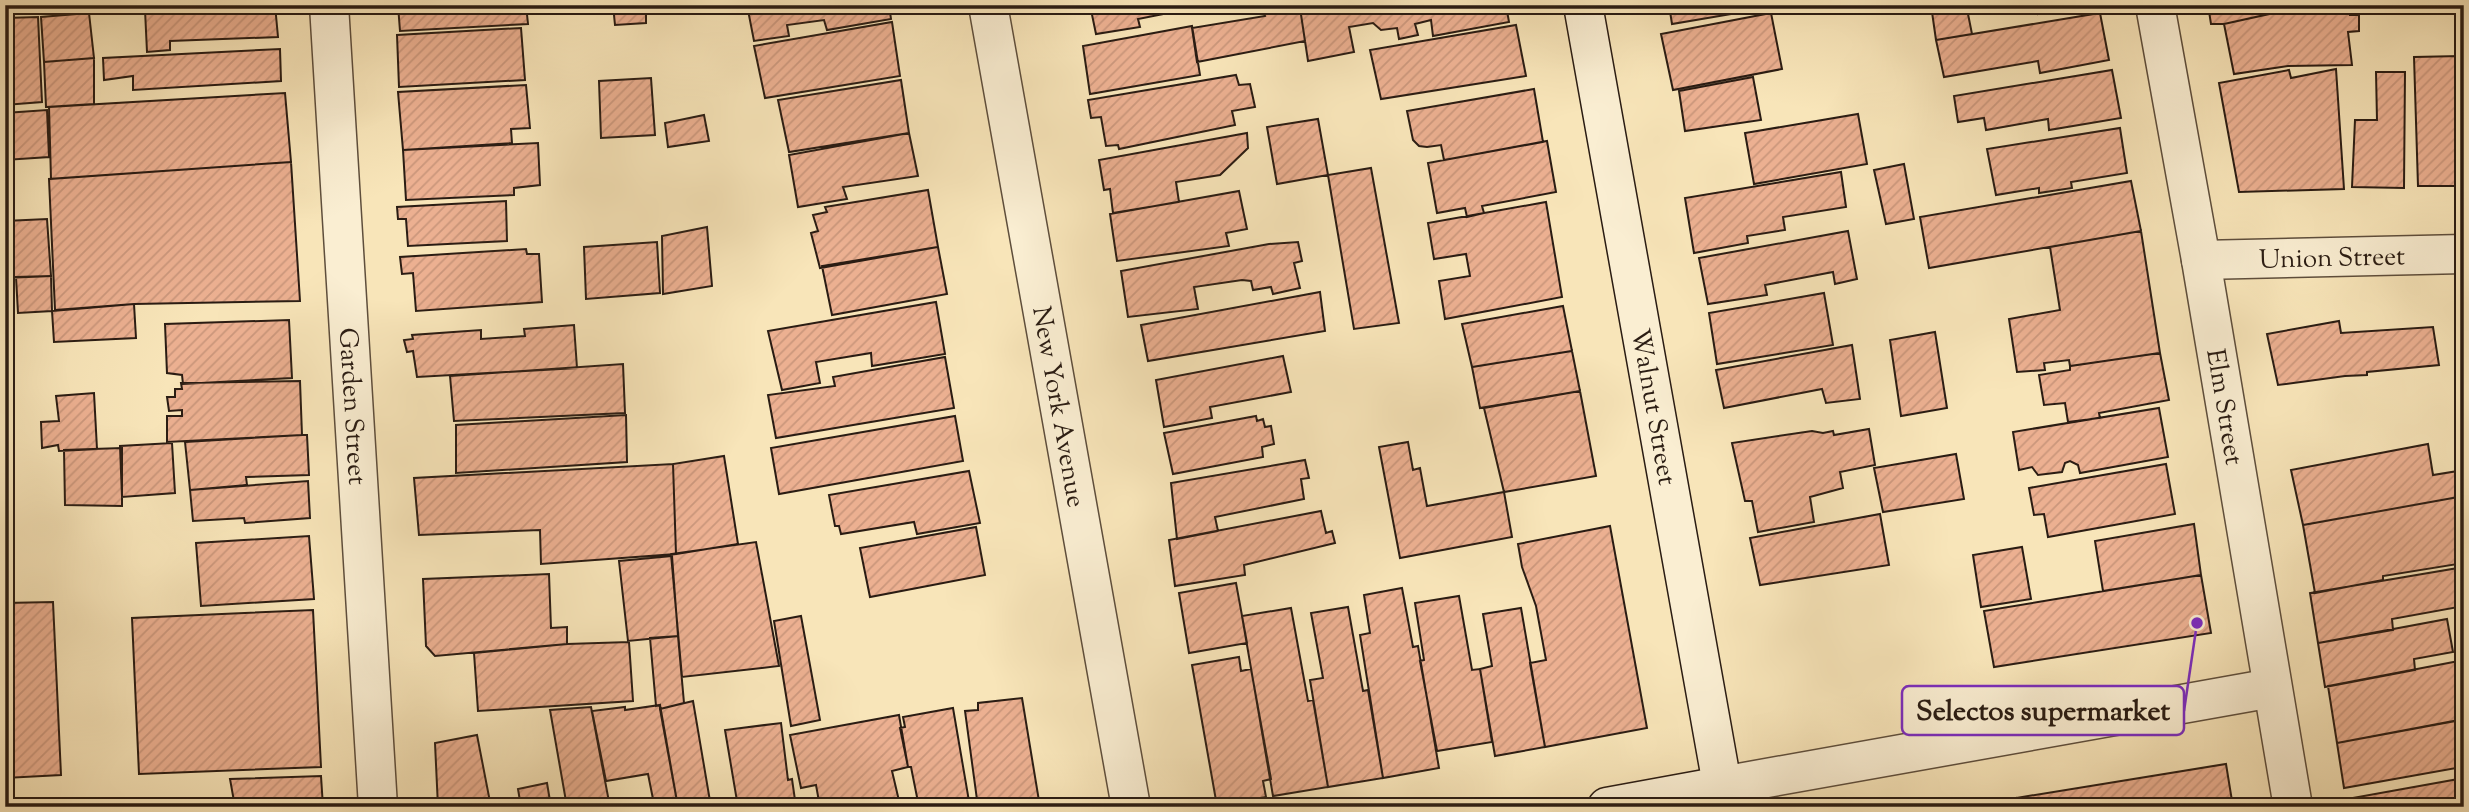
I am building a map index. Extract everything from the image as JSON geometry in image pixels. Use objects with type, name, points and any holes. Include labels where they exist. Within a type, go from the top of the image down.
[{"type":"street","name":"Garden Street","points":[[329,5],[378,807]]},
{"type":"street","name":"New York Avenue","points":[[988,5],[1131,807]]},
{"type":"street","name":"Walnut Street","points":[[1583,5],[1724,796]]},
{"type":"street","name":"Elm Street","points":[[2155,5],[2293,807]]},
{"type":"street","name":"Union Street","points":[[2201,260],[2464,254]]},
{"type":"street","points":[[1608,807],[1724,796],[2272,688]]},
{"type":"building","points":[[275,5],[278,37],[170,41],[170,50],[147,52],[145,10]]},
{"type":"building","points":[[398,5],[526,5],[528,24],[400,31]]},
{"type":"building","points":[[613,5],[646,5],[646,23],[615,25]]},
{"type":"building","points":[[747,5],[889,5],[891,19],[827,30],[824,20],[787,25],[789,36],[754,41]]},
{"type":"building","points":[[1090,5],[1209,5],[1138,19],[1140,27],[1096,34]]},
{"type":"building","points":[[1316,5],[1506,5],[1509,22],[1433,36],[1431,20],[1415,24],[1418,35],[1399,39],[1397,28],[1381,30],[1373,23],[1349,27],[1354,52],[1308,61],[1300,8]]},
{"type":"building","points":[[1669,5],[1754,5],[1755,10],[1672,24]]},
{"type":"building","points":[[1931,5],[2013,5],[1968,14],[1972,34],[1936,40]]},
{"type":"building","points":[[2036,5],[2088,5],[2038,14]]},
{"type":"building","points":[[2208,5],[2441,5],[2292,9],[2224,24],[2211,24]]},
{"type":"building","points":[[2351,7],[2350,15],[2359,15],[2359,31],[2348,32],[2352,65],[2288,66],[2234,74],[2224,24],[2292,9]]},
{"type":"building","points":[[1300,8],[1305,41],[1197,62],[1192,28]]},
{"type":"building","points":[[89,13],[94,58],[44,62],[41,17]]},
{"type":"building","points":[[1771,13],[1782,69],[1673,90],[1661,34]]},
{"type":"building","points":[[2100,13],[2109,60],[2040,73],[2038,61],[1944,77],[1936,40]]},
{"type":"building","points":[[38,17],[42,102],[5,105],[5,18]]},
{"type":"building","points":[[892,22],[900,76],[765,98],[754,46]]},
{"type":"building","points":[[1516,25],[1526,76],[1381,99],[1370,50]]},
{"type":"building","points":[[1192,26],[1200,75],[1090,94],[1083,46]]},
{"type":"building","points":[[521,28],[525,80],[399,87],[397,35]]},
{"type":"building","points":[[280,49],[281,81],[133,90],[133,76],[104,80],[103,58]]},
{"type":"building","points":[[2460,56],[2461,72],[2464,72],[2464,186],[2418,186],[2414,57]]},
{"type":"building","points":[[94,58],[94,104],[46,107],[44,62]]},
{"type":"building","points":[[2336,69],[2344,189],[2239,192],[2219,83],[2289,70],[2291,78]]},
{"type":"building","points":[[2112,70],[2121,118],[2049,130],[2048,119],[1986,130],[1984,118],[1958,122],[1954,96]]},
{"type":"building","points":[[2376,72],[2405,72],[2404,188],[2352,187],[2355,120],[2377,120]]},
{"type":"building","points":[[1236,75],[1239,85],[1250,84],[1255,107],[1232,111],[1235,125],[1119,149],[1118,145],[1106,146],[1101,117],[1091,118],[1088,100]]},
{"type":"building","points":[[1753,77],[1761,120],[1685,131],[1679,91]]},
{"type":"building","points":[[651,78],[655,135],[601,138],[599,81]]},
{"type":"building","points":[[901,80],[909,133],[789,152],[778,100]]},
{"type":"building","points":[[526,85],[530,128],[511,129],[512,143],[403,150],[398,92]]},
{"type":"building","points":[[1534,89],[1543,142],[1444,160],[1441,145],[1419,146],[1413,140],[1407,111]]},
{"type":"building","points":[[285,93],[291,162],[51,179],[49,107]]},
{"type":"building","points":[[47,110],[49,157],[5,160],[5,113]]},
{"type":"building","points":[[1858,114],[1867,164],[1754,184],[1745,133]]},
{"type":"building","points":[[704,115],[709,141],[668,147],[665,123]]},
{"type":"building","points":[[1318,119],[1328,175],[1277,184],[1267,127]]},
{"type":"building","points":[[2120,128],[2127,173],[2071,182],[2072,188],[2039,193],[2039,188],[1996,195],[1987,149]]},
{"type":"building","points":[[909,133],[918,176],[843,187],[847,199],[798,207],[789,155]]},
{"type":"building","points":[[1247,133],[1248,148],[1220,175],[1176,182],[1179,202],[1113,213],[1110,189],[1104,190],[1099,160]]},
{"type":"building","points":[[1547,141],[1556,192],[1482,206],[1484,213],[1467,217],[1465,208],[1437,213],[1428,163]]},
{"type":"building","points":[[538,143],[540,185],[514,188],[514,195],[406,200],[403,150]]},
{"type":"building","points":[[291,162],[300,301],[134,304],[55,310],[49,179]]},
{"type":"building","points":[[1904,164],[1914,219],[1886,224],[1874,170]]},
{"type":"building","points":[[1371,168],[1399,323],[1354,329],[1328,175]]},
{"type":"building","points":[[1841,172],[1846,207],[1783,217],[1785,230],[1747,236],[1748,243],[1694,253],[1685,198]]},
{"type":"building","points":[[2131,181],[2141,231],[1929,268],[1920,217]]},
{"type":"building","points":[[928,190],[938,247],[820,268],[811,233],[818,231],[813,215],[827,212],[825,207]]},
{"type":"building","points":[[1239,191],[1247,229],[1226,233],[1229,246],[1117,261],[1110,214]]},
{"type":"building","points":[[506,201],[507,241],[408,246],[406,219],[398,219],[397,207]]},
{"type":"building","points":[[1546,202],[1562,297],[1445,319],[1439,281],[1470,276],[1466,254],[1434,259],[1428,223]]},
{"type":"building","points":[[47,219],[51,276],[5,278],[5,221]]},
{"type":"building","points":[[707,227],[712,286],[663,294],[662,236]]},
{"type":"building","points":[[1848,231],[1857,279],[1835,284],[1833,272],[1765,285],[1767,295],[1708,304],[1699,258]]},
{"type":"building","points":[[2141,231],[2160,353],[2070,366],[2069,360],[2044,363],[2045,370],[2017,372],[2009,319],[2060,310],[2050,247]]},
{"type":"building","points":[[657,242],[660,293],[586,299],[584,247]]},
{"type":"building","points":[[1298,242],[1302,261],[1294,263],[1300,288],[1273,294],[1271,287],[1253,290],[1251,281],[1242,280],[1194,287],[1198,309],[1128,317],[1121,271],[1269,244]]},
{"type":"building","points":[[938,247],[947,294],[832,315],[822,266]]},
{"type":"building","points":[[526,249],[527,254],[539,254],[542,302],[416,311],[413,273],[402,274],[400,257]]},
{"type":"building","points":[[51,276],[52,311],[18,313],[16,277]]},
{"type":"building","points":[[1320,292],[1325,331],[1148,361],[1141,325]]},
{"type":"building","points":[[1824,293],[1833,345],[1717,364],[1709,313]]},
{"type":"building","points":[[936,302],[945,354],[872,366],[871,353],[816,362],[820,383],[782,390],[768,331]]},
{"type":"building","points":[[134,304],[136,338],[54,342],[52,311]]},
{"type":"building","points":[[1563,306],[1572,351],[1472,367],[1462,324]]},
{"type":"building","points":[[289,320],[292,378],[183,384],[182,375],[167,373],[165,324]]},
{"type":"building","points":[[2339,321],[2341,333],[2433,327],[2439,365],[2278,385],[2267,334]]},
{"type":"building","points":[[574,325],[577,368],[417,377],[413,351],[407,352],[404,340],[413,339],[412,335],[481,330],[481,339],[525,336],[524,329]]},
{"type":"building","points":[[1935,332],[1947,408],[1901,416],[1890,340]]},
{"type":"building","points":[[1852,345],[1860,399],[1826,403],[1822,389],[1724,408],[1716,370]]},
{"type":"building","points":[[1572,351],[1580,391],[1480,408],[1472,367]]},
{"type":"building","points":[[2160,353],[2169,400],[2099,413],[2100,418],[2068,422],[2065,403],[2044,405],[2039,375],[2070,370],[2070,366]]},
{"type":"building","points":[[1283,356],[1291,392],[1210,407],[1212,418],[1164,427],[1156,380]]},
{"type":"building","points":[[945,357],[954,408],[776,438],[768,395],[835,386],[833,377]]},
{"type":"building","points":[[623,364],[625,413],[454,421],[450,376]]},
{"type":"building","points":[[300,381],[302,435],[167,442],[167,416],[182,416],[182,410],[169,411],[167,397],[175,397],[175,389],[182,389],[181,383]]},
{"type":"building","points":[[1580,391],[1596,476],[1504,492],[1484,408]]},
{"type":"building","points":[[94,393],[97,449],[59,451],[58,445],[42,448],[41,422],[59,421],[56,396]]},
{"type":"building","points":[[2159,408],[2168,457],[2080,473],[2078,465],[2070,461],[2065,463],[2062,472],[2038,475],[2032,467],[2019,470],[2013,432]]},
{"type":"building","points":[[626,415],[627,462],[456,473],[456,425]]},
{"type":"building","points":[[955,416],[963,461],[779,494],[771,448]]},
{"type":"building","points":[[1256,416],[1257,421],[1263,419],[1265,427],[1271,426],[1274,444],[1262,447],[1263,457],[1173,474],[1164,433]]},
{"type":"building","points":[[1869,429],[1875,465],[1840,472],[1843,488],[1810,497],[1814,522],[1758,532],[1752,501],[1745,501],[1732,443],[1812,431],[1833,431],[1834,435]]},
{"type":"building","points":[[307,435],[309,475],[246,477],[247,485],[190,490],[185,442]]},
{"type":"building","points":[[1408,442],[1413,470],[1420,468],[1427,506],[1504,492],[1512,537],[1400,558],[1379,447]]},
{"type":"building","points":[[172,443],[175,493],[122,497],[120,446]]},
{"type":"building","points":[[2428,444],[2433,475],[2464,470],[2464,496],[2303,525],[2291,470]]},
{"type":"building","points":[[122,448],[122,506],[65,505],[64,450]]},
{"type":"building","points":[[1956,454],[1964,499],[1883,512],[1874,468]]},
{"type":"building","points":[[724,456],[738,544],[676,554],[673,464]]},
{"type":"building","points":[[1305,460],[1309,478],[1301,479],[1304,499],[1215,517],[1218,531],[1177,539],[1171,483]]},
{"type":"building","points":[[673,464],[676,554],[541,564],[540,530],[419,535],[414,478]]},
{"type":"building","points":[[2166,464],[2175,514],[2048,537],[2044,514],[2034,515],[2029,488]]},
{"type":"building","points":[[969,471],[980,523],[917,534],[914,522],[841,534],[839,526],[835,526],[829,495]]},
{"type":"building","points":[[308,481],[310,518],[245,523],[244,518],[193,521],[190,490]]},
{"type":"building","points":[[2464,496],[2464,563],[2383,576],[2383,580],[2315,593],[2303,525]]},
{"type":"building","points":[[1321,511],[1326,533],[1332,531],[1335,543],[1244,565],[1245,575],[1175,586],[1169,540]]},
{"type":"building","points":[[1880,514],[1889,565],[1760,585],[1750,538]]},
{"type":"building","points":[[2194,524],[2201,575],[2103,591],[2095,541]]},
{"type":"building","points":[[1610,526],[1647,728],[1545,747],[1530,663],[1546,660],[1536,606],[1522,567],[1518,544]]},
{"type":"building","points":[[976,527],[985,575],[870,597],[860,548]]},
{"type":"building","points":[[309,536],[314,599],[201,606],[196,543]]},
{"type":"building","points":[[756,542],[779,666],[682,677],[671,554]]},
{"type":"building","points":[[2022,547],[2031,599],[1981,607],[1973,555]]},
{"type":"building","points":[[672,556],[678,636],[628,641],[619,561]]},
{"type":"building","points":[[2464,567],[2464,606],[2392,619],[2393,630],[2318,643],[2310,593]]},
{"type":"building","points":[[549,574],[551,628],[567,627],[567,644],[435,656],[426,646],[423,579]]},
{"type":"building","points":[[2201,575],[2211,633],[1994,667],[1984,611]]},
{"type":"building","points":[[1236,583],[1247,643],[1189,653],[1179,593]]},
{"type":"building","points":[[1402,588],[1413,647],[1418,646],[1439,768],[1383,778],[1360,635],[1370,633],[1364,595]]},
{"type":"building","points":[[1459,596],[1472,670],[1480,669],[1492,742],[1437,751],[1420,661],[1424,660],[1415,603]]},
{"type":"building","points":[[53,602],[61,775],[5,778],[5,603]]},
{"type":"building","points":[[1348,607],[1363,691],[1368,690],[1383,778],[1328,787],[1310,680],[1323,678],[1311,613]]},
{"type":"building","points":[[1291,608],[1308,701],[1313,700],[1328,787],[1273,796],[1242,616]]},
{"type":"building","points":[[1521,608],[1545,747],[1495,756],[1480,669],[1492,666],[1483,614]]},
{"type":"building","points":[[313,610],[321,767],[139,774],[132,618]]},
{"type":"building","points":[[801,616],[820,720],[791,726],[774,621]]},
{"type":"building","points":[[2447,619],[2453,652],[2414,659],[2415,670],[2325,687],[2318,643]]},
{"type":"building","points":[[678,636],[684,703],[660,709],[660,705],[656,706],[650,638]]},
{"type":"building","points":[[629,642],[633,701],[478,711],[474,653],[567,644]]},
{"type":"building","points":[[1239,657],[1241,671],[1251,669],[1271,779],[1263,781],[1266,797],[1217,806],[1192,665]]},
{"type":"building","points":[[2464,660],[2464,719],[2337,743],[2328,686]]},
{"type":"building","points":[[1022,698],[1040,807],[978,807],[965,711],[978,710],[978,703]]},
{"type":"building","points":[[693,701],[711,807],[678,807],[660,709]]},
{"type":"building","points":[[660,705],[678,807],[626,807],[625,803],[653,799],[648,774],[606,781],[592,711]]},
{"type":"building","points":[[591,707],[610,807],[567,807],[550,710]]},
{"type":"building","points":[[953,708],[970,807],[919,807],[900,728],[905,727],[903,717]]},
{"type":"building","points":[[899,715],[908,767],[892,771],[900,805],[913,802],[914,807],[820,807],[816,785],[801,788],[790,735]]},
{"type":"building","points":[[2461,720],[2464,749],[2459,749],[2462,767],[2344,788],[2337,743]]},
{"type":"building","points":[[781,723],[788,780],[792,779],[796,807],[738,807],[725,730]]},
{"type":"building","points":[[477,735],[491,807],[438,807],[435,743]]},
{"type":"building","points":[[2226,764],[2233,807],[2017,807],[2016,798]]},
{"type":"building","points":[[321,776],[323,807],[235,807],[230,779]]},
{"type":"building","points":[[2464,778],[2464,807],[2349,807],[2347,799]]},
{"type":"building","points":[[547,783],[551,807],[521,807],[518,789]]},
{"type":"building","points":[[2016,798],[2017,807],[1972,806]]},
{"type":"place","name":"Selectos supermarket","points":[[2197,623]]}]
